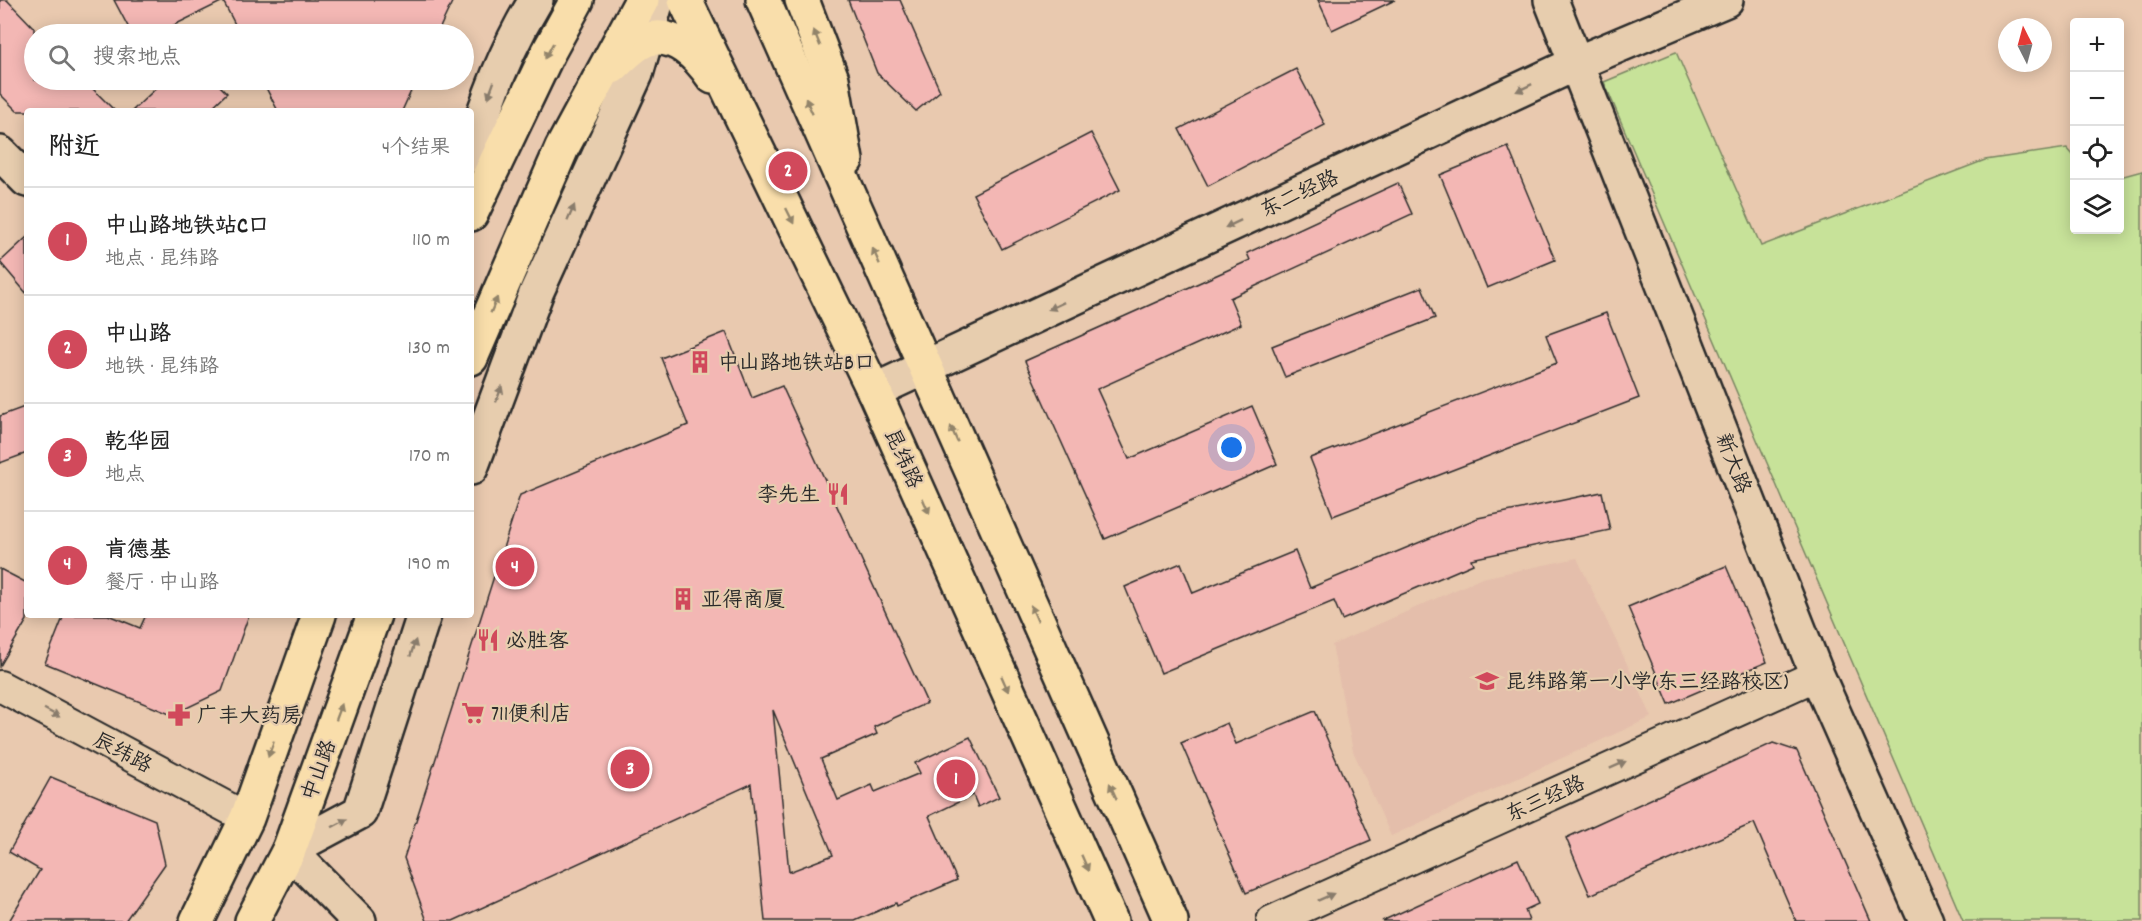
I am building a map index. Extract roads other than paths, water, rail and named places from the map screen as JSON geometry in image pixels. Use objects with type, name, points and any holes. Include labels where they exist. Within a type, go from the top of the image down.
[{"type":"main road","points":[[474,208],[548,53],[577,0]]},
{"type":"main road","points":[[586,101],[609,26],[622,0]]},
{"type":"main road","points":[[474,351],[562,148],[642,0]]},
{"type":"main road","name":"昆纬路","points":[[685,0],[874,391],[1111,921]]},
{"type":"main road","points":[[711,0],[737,106]]},
{"type":"main road","points":[[763,0],[1171,921]]},
{"type":"main road","points":[[802,0],[832,79],[846,157],[850,198]]},
{"type":"main road","points":[[586,101],[611,67],[628,52],[646,40],[659,39],[677,42],[692,52],[737,106]]},
{"type":"main road","points":[[197,921],[247,818],[318,618]]},
{"type":"main road","name":"中山路","points":[[252,921],[289,850],[373,618]]},
{"type":"street","points":[[474,144],[496,78],[513,40],[536,0]]},
{"type":"street","points":[[474,460],[537,291],[636,74],[657,0]]},
{"type":"street","name":"新大路","points":[[1551,0],[1817,675],[1926,921]]},
{"type":"street","name":"东二经路","points":[[874,391],[1577,63],[1726,0]]},
{"type":"street","points":[[0,153],[24,177]]},
{"type":"street","points":[[359,921],[289,850],[360,812],[423,618]]},
{"type":"street","name":"东三经路","points":[[1272,921],[1817,675]]},
{"type":"street","name":"辰纬路","points":[[0,686],[247,818]]},
{"type":"place","name":"中山路","points":[[788,171]]},
{"type":"place","name":"中山路地铁站B口","points":[[700,362]]},
{"type":"place","name":"李先生","points":[[838,494]]},
{"type":"place","name":"肯德基","points":[[515,567]]},
{"type":"place","name":"亚得商厦","points":[[683,599]]},
{"type":"place","name":"必胜客","points":[[488,640]]},
{"type":"place","name":"昆纬路第一小学(东三经路校区)","points":[[1487,681]]},
{"type":"place","name":"711便利店","points":[[473,713]]},
{"type":"place","name":"广丰大药房","points":[[179,715]]},
{"type":"place","name":"乾华园","points":[[630,769]]},
{"type":"place","name":"中山路地铁站C口","points":[[956,779]]}]
